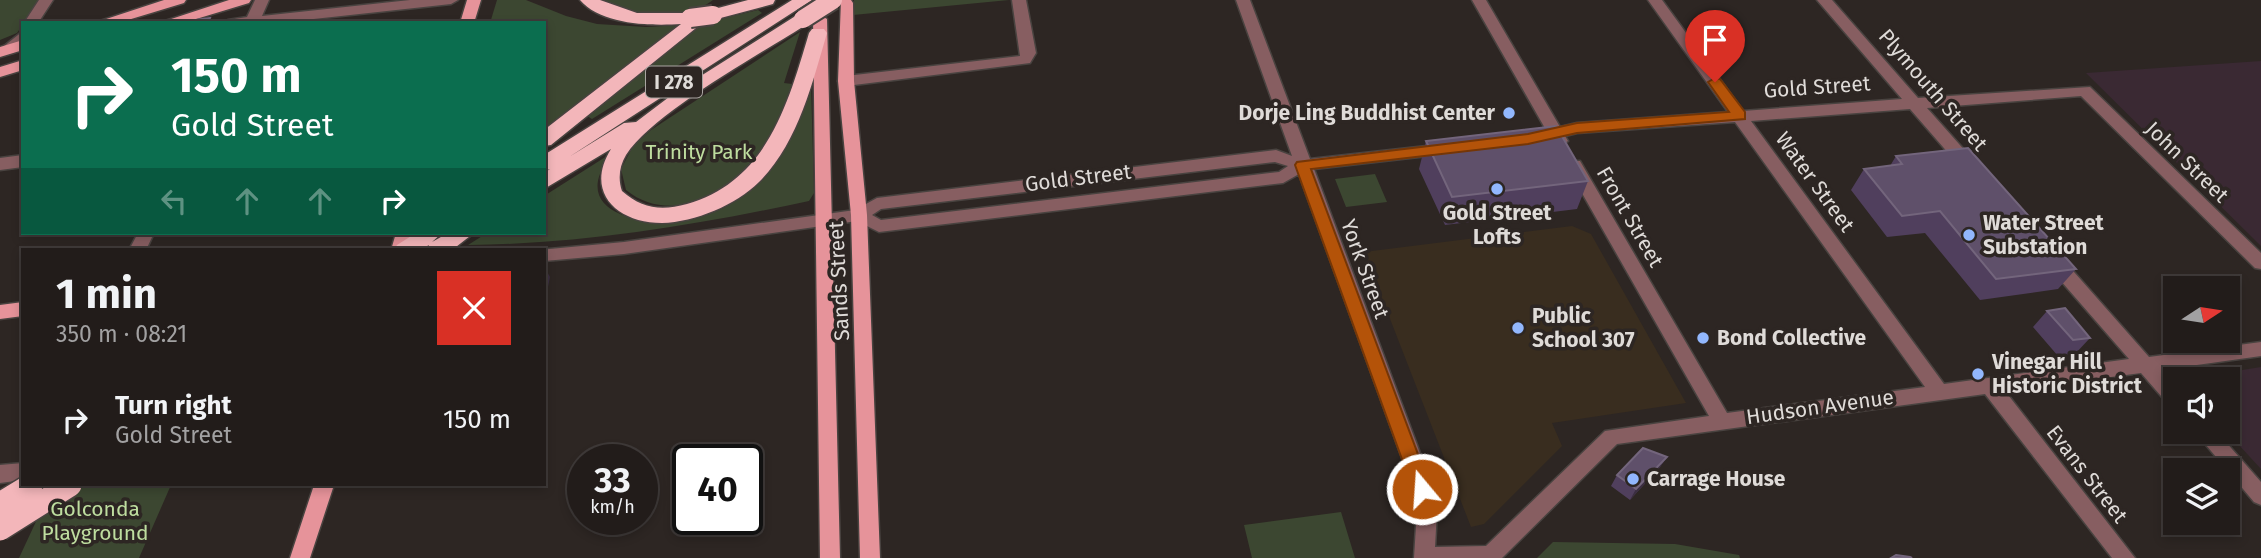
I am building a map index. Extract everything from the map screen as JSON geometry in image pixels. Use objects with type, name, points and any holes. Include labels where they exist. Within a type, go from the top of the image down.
[{"type":"highway","points":[[588,0],[601,8],[632,18],[691,21]]},
{"type":"highway","points":[[546,137],[691,21],[715,8],[767,0]]},
{"type":"highway","name":"I 278","points":[[546,163],[804,0]]},
{"type":"highway","name":"I 278","points":[[546,180],[693,89],[814,24],[839,1]]},
{"type":"highway","points":[[693,89],[632,139],[612,163],[609,182],[612,192],[626,206],[657,215],[684,213],[711,204],[751,178],[769,154],[787,121],[814,24]]},
{"type":"highway","points":[[439,248],[461,235]]},
{"type":"highway","points":[[0,504],[29,486]]},
{"type":"highway","points":[[0,530],[68,486]]},
{"type":"main road","points":[[107,21],[155,4],[179,0]]},
{"type":"main road","points":[[173,21],[244,0]]},
{"type":"main road","points":[[468,21],[473,0]]},
{"type":"main road","name":"Sands Street","points":[[839,1],[859,215],[870,558]]},
{"type":"main road","name":"Sands Street","points":[[814,24],[823,220],[830,558]]},
{"type":"main road","points":[[0,72],[21,66]]},
{"type":"main road","points":[[0,312],[21,309]]},
{"type":"main road","points":[[300,558],[324,486]]},
{"type":"street","points":[[32,21],[46,0]]},
{"type":"street","points":[[252,21],[262,0]]},
{"type":"street","points":[[260,21],[451,0]]},
{"type":"street","points":[[846,81],[1025,60],[1029,53],[1019,0]]},
{"type":"street","name":"York Street","points":[[1243,0],[1416,469],[1427,510],[1424,558]]},
{"type":"street","name":"Front Street","points":[[1479,0],[1721,420]]},
{"type":"street","name":"Water Street","points":[[1655,0],[1938,391]]},
{"type":"street","name":"Plymouth Street","points":[[1824,0],[1979,177]]},
{"type":"street","name":"Gold Street","points":[[1515,141],[1577,128],[2085,90]]},
{"type":"street","name":"John Street","points":[[2085,90],[2261,263]]},
{"type":"street","name":"Gold Street","points":[[546,255],[624,248],[859,215],[879,226],[1283,177],[1302,165],[1462,147]]},
{"type":"street","points":[[0,164],[21,161]]},
{"type":"street","points":[[2043,249],[2163,385]]},
{"type":"street","name":"Hudson Avenue","points":[[1424,558],[1491,555],[1612,437],[1721,420],[2261,349]]},
{"type":"street","name":"Evans Street","points":[[1988,384],[2125,558]]},
{"type":"street","points":[[2215,444],[2261,496]]},
{"type":"street","points":[[0,474],[21,471]]},
{"type":"street","points":[[0,530],[22,486]]},
{"type":"shaded area","points":[[2261,61],[2261,246],[2086,73]]},
{"type":"shaded area","name":"Public School 307","points":[[1572,226],[1591,234],[1686,403],[1552,423],[1562,446],[1484,524],[1471,527],[1364,252]]},
{"type":"shaded area","points":[[2261,367],[2261,469],[2238,444],[2240,370]]},
{"type":"green space","points":[[0,0],[40,0],[25,21],[21,21],[17,33],[0,40]]},
{"type":"green space","points":[[497,0],[526,0],[566,16],[597,24],[646,27],[681,25],[546,129],[546,21],[491,21]]},
{"type":"green space","points":[[596,0],[713,0],[686,13],[656,15],[625,10]]},
{"type":"green space","points":[[854,0],[1009,0],[853,15]]},
{"type":"green space","name":"Trinity Park","points":[[758,10],[762,13],[592,119],[587,116],[703,23]]},
{"type":"green space","name":"Trinity Park","points":[[800,32],[784,83],[792,84],[782,113],[764,150],[745,172],[714,194],[679,205],[661,205],[643,200],[626,190],[621,169],[633,146],[651,130]]},
{"type":"green space","name":"Trinity Park","points":[[811,84],[814,193],[809,201],[640,232],[554,241],[468,245],[484,235],[546,235],[546,195],[607,156],[609,158],[599,178],[599,194],[607,206],[639,220],[658,222],[677,222],[704,216],[724,208],[752,190],[774,165],[792,131]]},
{"type":"green space","points":[[1375,174],[1387,202],[1346,207],[1335,179]]},
{"type":"green space","name":"Golconda Playground","points":[[53,486],[171,486],[139,558],[19,558]]},
{"type":"green space","points":[[1341,512],[1355,558],[1252,558],[1244,525]]},
{"type":"green space","points":[[1553,542],[1675,544],[1739,555],[1740,558],[1537,558]]},
{"type":"building","points":[[1556,126],[1588,181],[1452,197],[1426,141]]},
{"type":"building","points":[[1968,148],[2076,269],[1996,279],[1940,211],[1902,216],[1864,169],[1902,164],[1896,156]]},
{"type":"building","points":[[2065,308],[2090,338],[2073,340],[2047,311]]},
{"type":"building","points":[[1643,448],[1667,457],[1636,489],[1617,475]]},
{"type":"building","points":[[1896,555],[1910,557],[1912,558],[1891,558]]},
{"type":"place","name":"Dorje Ling Buddhist Center","points":[[1509,113]]},
{"type":"place","name":"Gold Street Lofts","points":[[1497,189]]},
{"type":"place","name":"Water Street Substation","points":[[1969,235]]},
{"type":"place","name":"Public School 307","points":[[1518,328]]},
{"type":"place","name":"Bond Collective","points":[[1703,338]]},
{"type":"place","name":"Vinegar Hill Historic District","points":[[1978,374]]},
{"type":"place","name":"Carrage House","points":[[1633,479]]},
{"type":"route","points":[[1422,489],[1302,165],[1528,139],[1577,128],[1740,116],[1715,82]]}]
